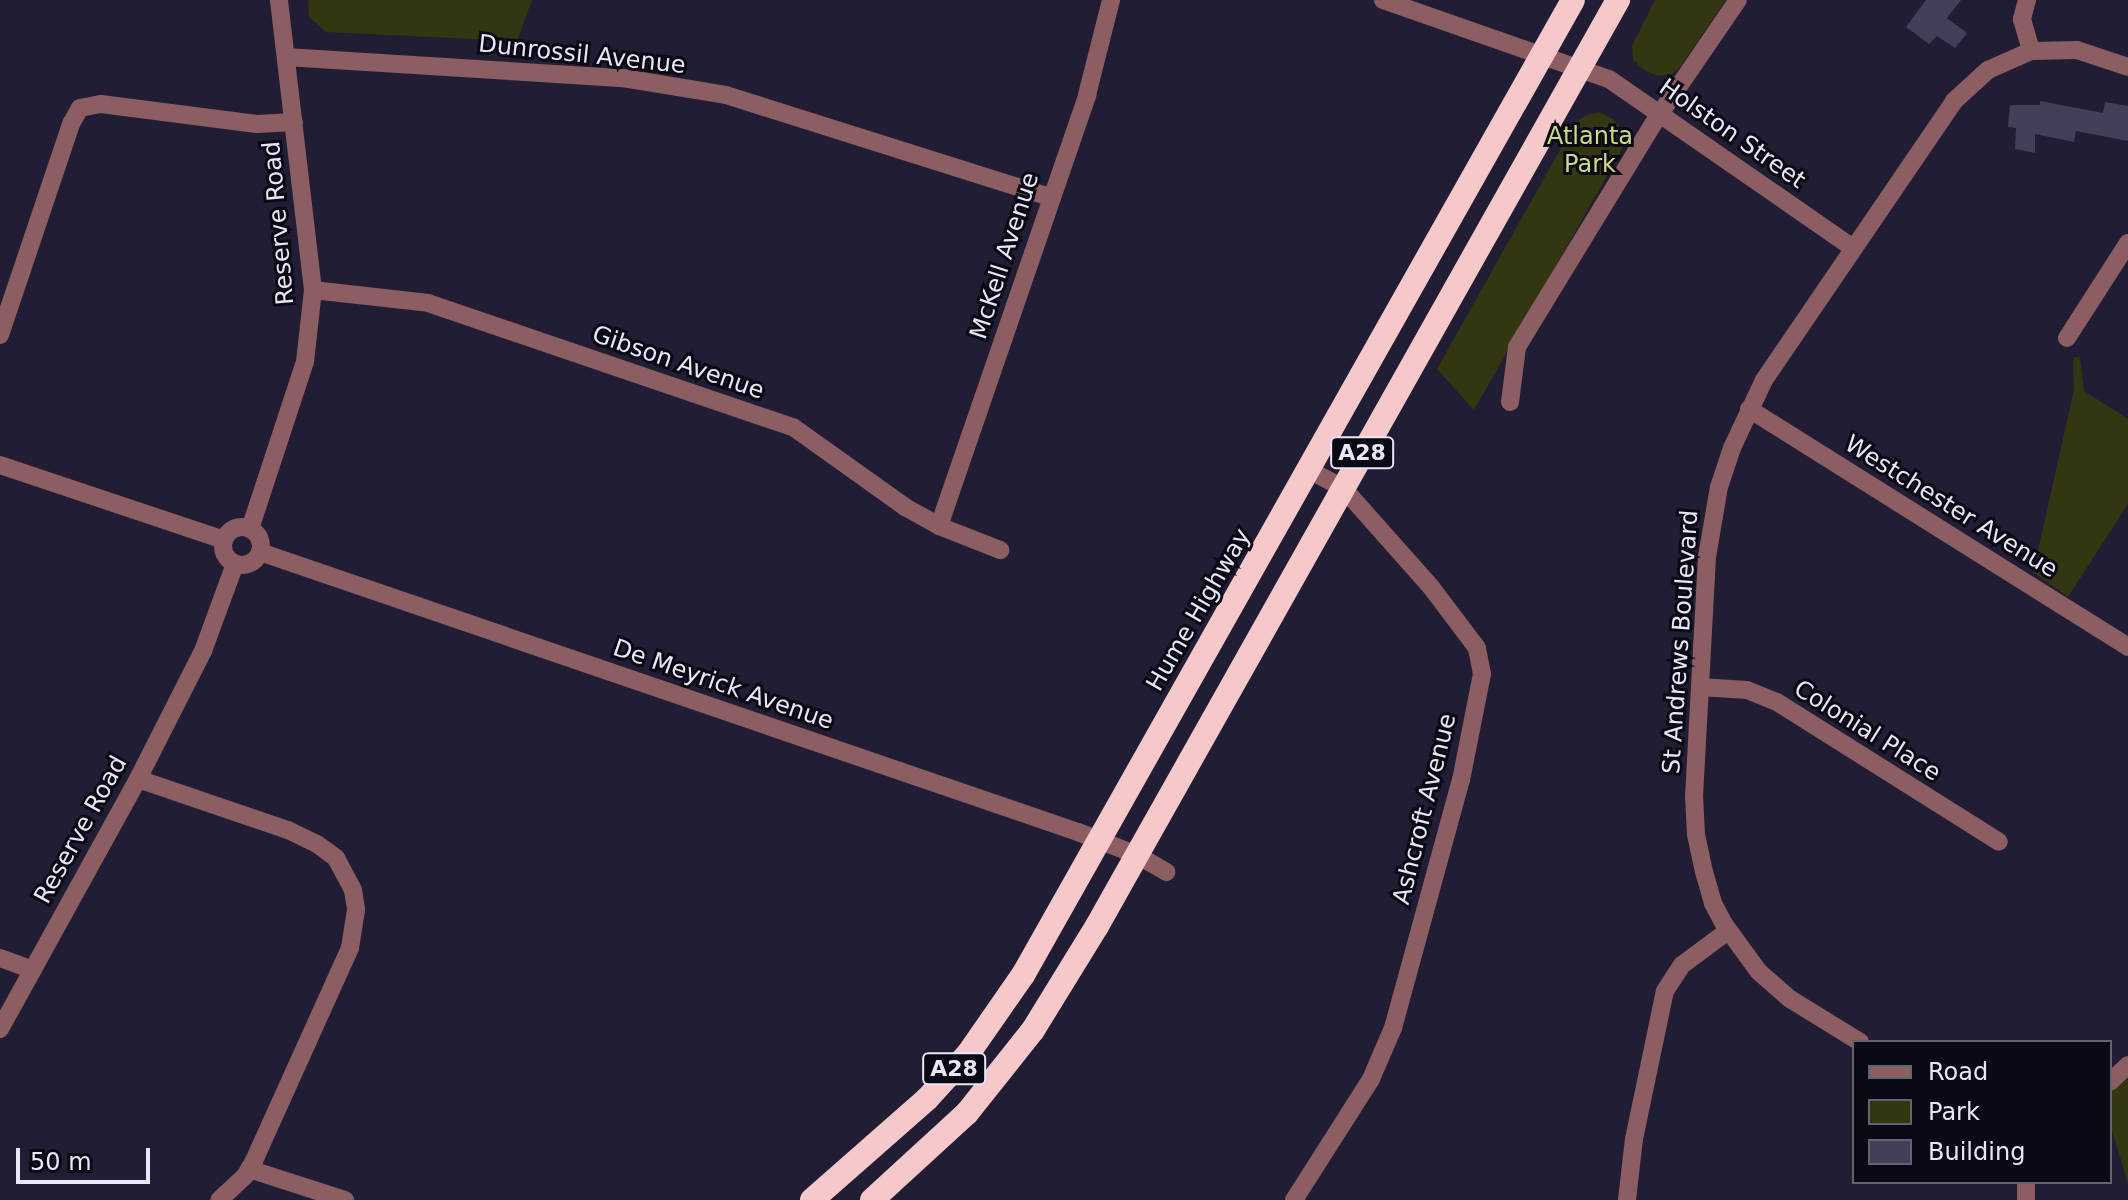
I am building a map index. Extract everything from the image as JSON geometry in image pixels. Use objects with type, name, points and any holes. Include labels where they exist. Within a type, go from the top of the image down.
[{"type":"highway","name":"Hume Highway","points":[[812,1200],[927,1099],[968,1054],[1023,975],[1102,840],[1573,0]]},
{"type":"highway","name":"A28","points":[[872,1200],[941,1141],[988,1090],[1033,1030],[1137,855],[1618,0]]},
{"type":"street","name":"Reserve Road","points":[[250,529],[305,362],[313,290],[279,0]]},
{"type":"street","name":"McKell Avenue","points":[[939,526],[1049,197],[1087,95],[1111,0]]},
{"type":"street","name":"Holston Street","points":[[1383,0],[1609,79],[1853,248]]},
{"type":"street","points":[[1510,402],[1517,347],[1660,113],[1738,0]]},
{"type":"street","points":[[2027,0],[2022,19],[2031,51]]},
{"type":"street","name":"St Andrews Boulevard","points":[[1857,1040],[1790,999],[1759,972],[1728,931],[1713,903],[1696,834],[1700,687],[1712,515],[1732,448],[1749,409],[1789,339],[1917,160],[1954,101],[1988,70],[2031,51],[2077,50],[2128,67]]},
{"type":"street","name":"Dunrossil Avenue","points":[[286,57],[623,78],[726,95],[1049,197]]},
{"type":"street","points":[[0,335],[71,124],[80,108],[101,104],[257,124],[294,122]]},
{"type":"street","points":[[2067,338],[2128,243]]},
{"type":"street","name":"Gibson Avenue","points":[[313,290],[428,303],[793,427],[905,507],[939,526],[1000,550]]},
{"type":"street","name":"Westchester Avenue","points":[[1749,409],[2128,647]]},
{"type":"street","points":[[0,465],[224,540]]},
{"type":"street","name":"Ashcroft Avenue","points":[[1294,1200],[1371,1079],[1393,1028],[1461,780],[1482,674],[1477,648],[1431,587],[1343,488],[1309,470]]},
{"type":"street","points":[[250,529],[261,541],[260,552],[247,565],[235,564],[223,552],[224,540],[231,530],[250,529]]},
{"type":"street","name":"De Meyrick Avenue","points":[[260,552],[1102,840],[1166,872]]},
{"type":"street","name":"Reserve Road","points":[[0,1029],[138,779],[203,651],[235,564]]},
{"type":"street","name":"Colonial Place","points":[[1700,687],[1747,690],[1777,702],[1999,842]]},
{"type":"street","points":[[138,779],[317,844],[336,858],[353,890],[356,910],[350,948],[249,1169],[219,1200]]},
{"type":"street","points":[[1627,1200],[1634,1139],[1665,991],[1682,965],[1728,931]]},
{"type":"street","points":[[0,958],[33,970]]},
{"type":"street","points":[[2112,1080],[2128,1065]]},
{"type":"street","points":[[249,1169],[345,1200]]},
{"type":"green space","points":[[308,0],[532,0],[517,41],[326,32],[309,17]]},
{"type":"green space","points":[[1655,0],[1726,0],[1681,66],[1672,74],[1658,76],[1633,60],[1632,46]]},
{"type":"green space","name":"Atlanta Park","points":[[1599,112],[1613,119],[1623,130],[1625,141],[1620,153],[1474,410],[1437,369],[1575,123],[1586,115]]},
{"type":"green space","points":[[2080,357],[2084,391],[2128,419],[2128,504],[2068,597],[2033,572],[2074,390],[2073,358]]},
{"type":"green space","points":[[2128,1079],[2128,1184],[2112,1130],[2112,1091]]},
{"type":"building","points":[[1926,0],[1961,0],[1947,18],[1967,33],[1955,48],[1937,36],[1929,44],[1906,27]]},
{"type":"building","points":[[2040,101],[2103,113],[2105,102],[2128,106],[2128,141],[2076,131],[2074,142],[2035,134],[2035,153],[2015,149],[2016,128],[2008,127],[2010,105],[2040,105]]}]
